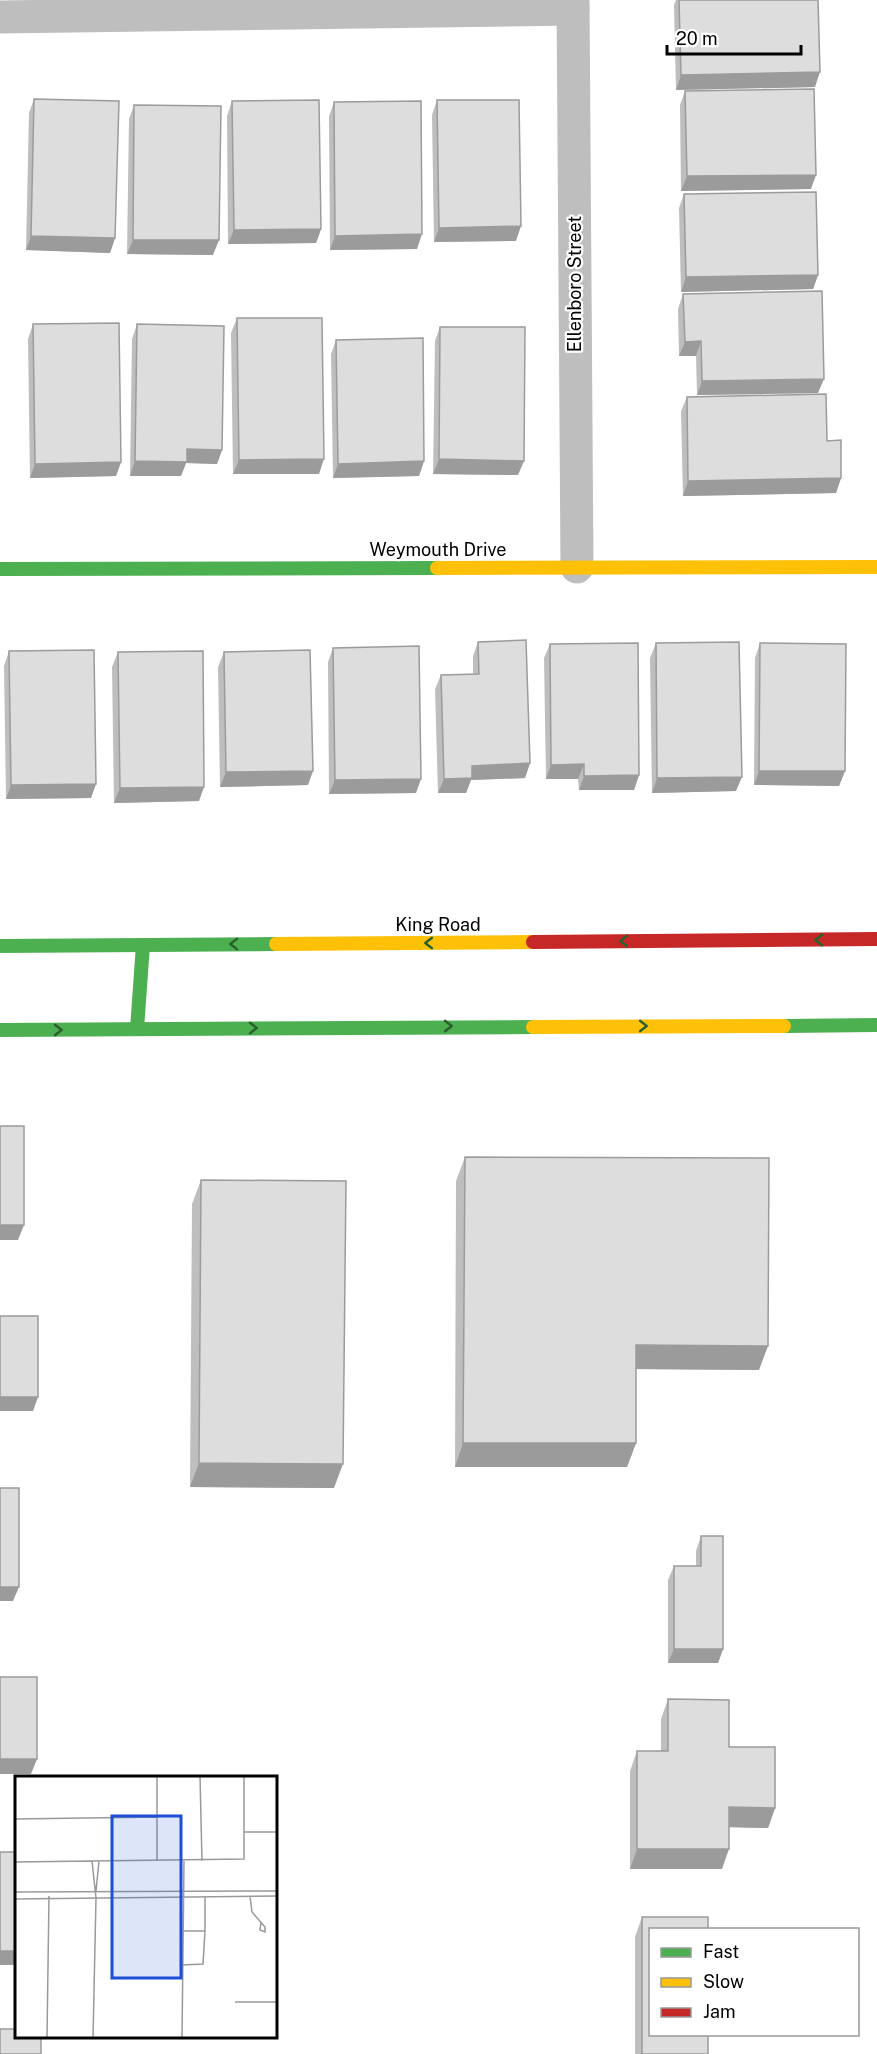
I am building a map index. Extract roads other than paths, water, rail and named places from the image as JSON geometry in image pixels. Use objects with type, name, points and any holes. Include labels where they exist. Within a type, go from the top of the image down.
[{"type":"street","points":[[0,17],[573,4]]},
{"type":"street","name":"Ellenboro Street","points":[[573,4],[577,567]]},
{"type":"street","name":"Weymouth Drive","points":[[0,569],[877,567]]},
{"type":"street","name":"King Road","points":[[0,946],[877,939]]},
{"type":"street","points":[[137,1029],[143,945]]},
{"type":"street","points":[[0,1030],[877,1025]]}]
